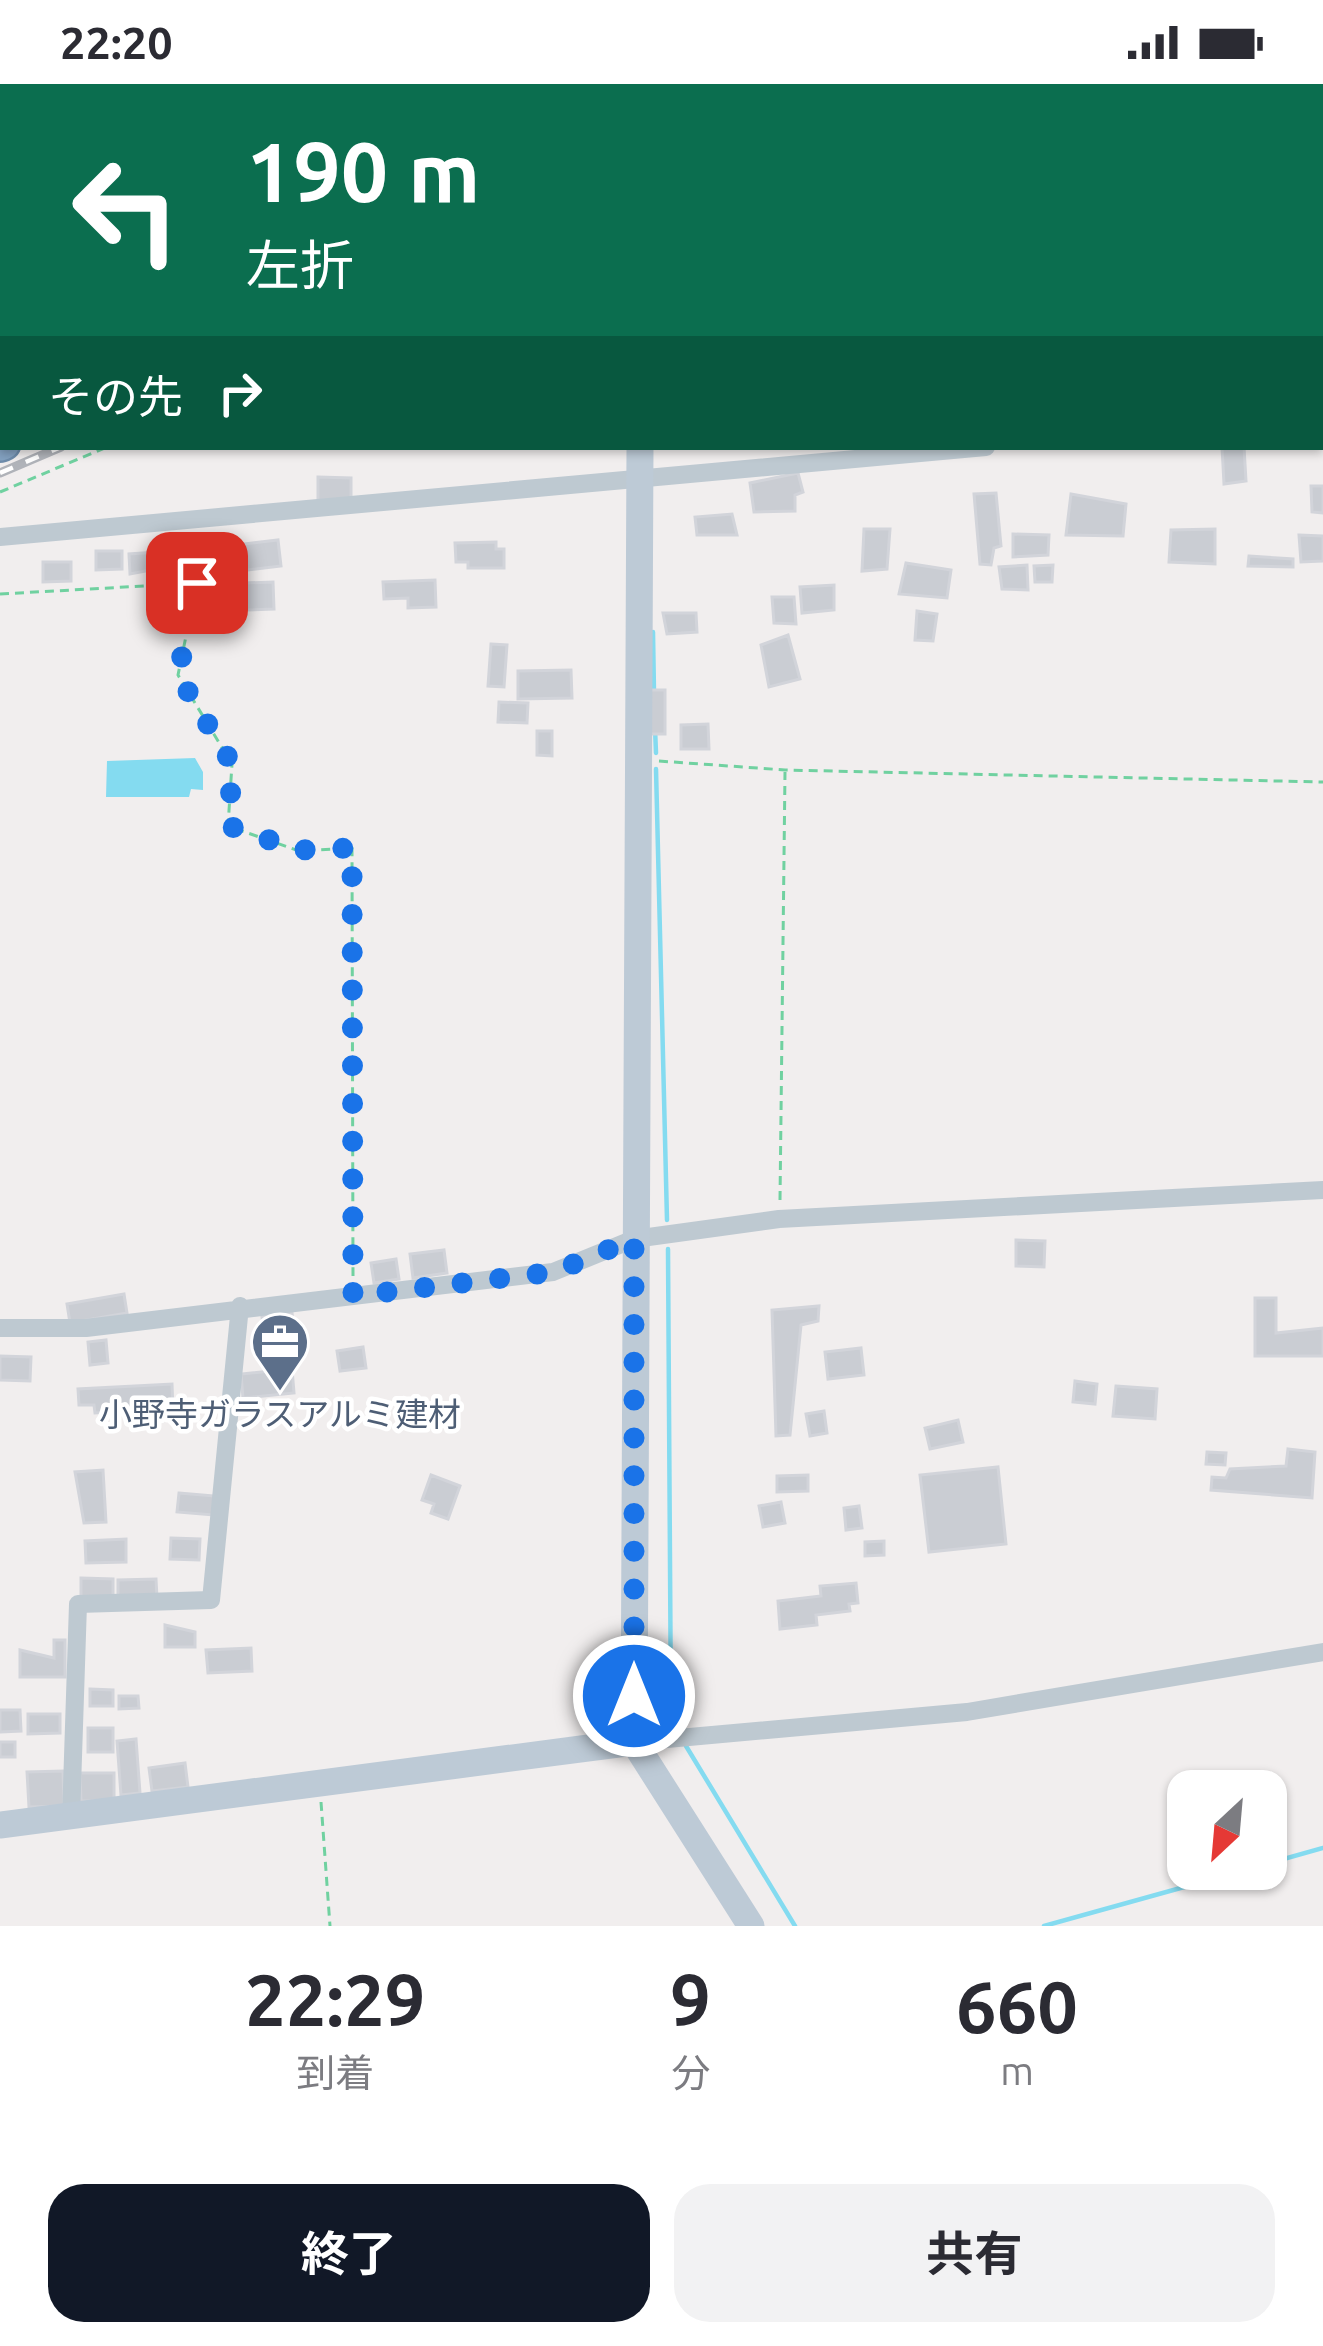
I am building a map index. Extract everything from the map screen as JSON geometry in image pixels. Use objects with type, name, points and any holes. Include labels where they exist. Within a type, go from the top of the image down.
[{"type":"street","points":[[640,450],[634,1742],[751,1926]]},
{"type":"street","points":[[0,538],[954,450]]},
{"type":"street","points":[[0,1328],[86,1328],[554,1272],[634,1239],[779,1220],[1323,1190]]},
{"type":"street","points":[[71,1818],[78,1604],[211,1600],[240,1306]]},
{"type":"street","points":[[0,1825],[634,1742],[967,1712],[1323,1652]]},
{"type":"path","points":[[0,492],[100,450]]},
{"type":"path","points":[[0,594],[197,583],[178,675],[232,764],[229,826],[299,850],[352,848],[353,1296]]},
{"type":"path","points":[[639,760],[785,770],[1323,782]]},
{"type":"path","points":[[779,1220],[785,770]]},
{"type":"path","points":[[320,1784],[330,1926]]},
{"type":"water","points":[[195,758],[203,772],[203,790],[191,789],[189,797],[106,797],[107,761]]},
{"type":"building","points":[[1222,450],[1244,450],[1246,481],[1224,484]]},
{"type":"building","points":[[798,473],[803,492],[795,495],[795,511],[754,512],[750,483]]},
{"type":"building","points":[[318,477],[351,478],[351,501],[318,501]]},
{"type":"building","points":[[1311,486],[1323,486],[1323,513],[1312,512]]},
{"type":"building","points":[[996,493],[1001,546],[994,548],[991,565],[980,564],[974,494]]},
{"type":"building","points":[[1071,494],[1126,504],[1123,536],[1066,535]]},
{"type":"building","points":[[732,514],[737,535],[697,535],[695,517]]},
{"type":"building","points":[[864,529],[890,529],[887,569],[862,571]]},
{"type":"building","points":[[1215,529],[1215,564],[1169,562],[1171,530]]},
{"type":"building","points":[[1013,534],[1049,535],[1048,555],[1013,557]]},
{"type":"building","points":[[1299,535],[1323,536],[1323,561],[1301,562]]},
{"type":"building","points":[[278,540],[281,566],[247,570],[244,544]]},
{"type":"building","points":[[496,542],[496,549],[504,549],[504,568],[468,568],[468,562],[456,562],[455,543]]},
{"type":"building","points":[[96,551],[122,551],[122,569],[96,570]]},
{"type":"building","points":[[171,551],[172,566],[130,574],[129,554]]},
{"type":"building","points":[[1249,556],[1293,559],[1293,567],[1248,566]]},
{"type":"building","points":[[43,562],[71,562],[71,581],[43,582]]},
{"type":"building","points":[[906,563],[951,570],[947,598],[899,594]]},
{"type":"building","points":[[1027,565],[1028,590],[1002,589],[999,567]]},
{"type":"building","points":[[1053,565],[1052,582],[1035,582],[1034,566]]},
{"type":"building","points":[[435,580],[436,607],[408,608],[408,598],[384,599],[383,582]]},
{"type":"building","points":[[273,582],[274,609],[246,610],[245,583]]},
{"type":"building","points":[[834,585],[834,610],[802,613],[800,587]]},
{"type":"building","points":[[772,597],[794,597],[796,624],[774,623]]},
{"type":"building","points":[[917,611],[937,614],[933,641],[915,640]]},
{"type":"building","points":[[663,613],[696,613],[697,632],[667,634]]},
{"type":"building","points":[[788,635],[800,679],[769,687],[761,645]]},
{"type":"building","points":[[491,644],[507,645],[504,687],[488,686]]},
{"type":"building","points":[[571,670],[572,698],[518,699],[518,671]]},
{"type":"building","points":[[650,690],[665,690],[665,734],[650,734]]},
{"type":"building","points":[[499,702],[528,703],[527,723],[498,722]]},
{"type":"building","points":[[708,724],[709,749],[681,749],[681,725]]},
{"type":"building","points":[[537,731],[552,731],[552,756],[537,755]]},
{"type":"building","points":[[1016,1240],[1045,1241],[1044,1267],[1016,1266]]},
{"type":"building","points":[[444,1250],[447,1273],[413,1278],[410,1254]]},
{"type":"building","points":[[396,1259],[399,1279],[374,1283],[371,1263]]},
{"type":"building","points":[[124,1294],[127,1313],[70,1323],[67,1304]]},
{"type":"building","points":[[1255,1298],[1276,1298],[1276,1333],[1323,1328],[1323,1356],[1255,1356]]},
{"type":"building","points":[[819,1306],[818,1321],[801,1325],[790,1435],[776,1436],[772,1310]]},
{"type":"building","points":[[292,1313],[296,1345],[266,1349],[262,1317]]},
{"type":"building","points":[[106,1340],[108,1363],[90,1365],[88,1342]]},
{"type":"building","points":[[363,1347],[366,1368],[340,1371],[337,1351]]},
{"type":"building","points":[[861,1348],[864,1375],[828,1379],[825,1352]]},
{"type":"building","points":[[0,1356],[31,1357],[30,1381],[0,1380]]},
{"type":"building","points":[[292,1369],[294,1393],[243,1398],[241,1374]]},
{"type":"building","points":[[1075,1381],[1097,1384],[1095,1404],[1073,1402]]},
{"type":"building","points":[[172,1384],[173,1409],[95,1413],[94,1405],[79,1405],[78,1389]]},
{"type":"building","points":[[1116,1386],[1157,1389],[1155,1419],[1113,1416]]},
{"type":"building","points":[[824,1411],[827,1433],[810,1436],[806,1414]]},
{"type":"building","points":[[958,1420],[963,1442],[930,1449],[925,1428]]},
{"type":"building","points":[[1288,1449],[1315,1452],[1312,1498],[1211,1490],[1212,1477],[1226,1478],[1230,1469],[1286,1466]]},
{"type":"building","points":[[1207,1452],[1226,1453],[1225,1465],[1206,1464]]},
{"type":"building","points":[[998,1467],[1006,1544],[929,1552],[920,1475]]},
{"type":"building","points":[[103,1470],[106,1522],[84,1523],[75,1472]]},
{"type":"building","points":[[431,1475],[460,1486],[448,1519],[431,1513],[434,1504],[422,1500]]},
{"type":"building","points":[[808,1475],[808,1491],[777,1492],[777,1476]]},
{"type":"building","points":[[179,1493],[215,1496],[213,1515],[177,1512]]},
{"type":"building","points":[[781,1502],[785,1523],[763,1527],[759,1506]]},
{"type":"building","points":[[859,1506],[862,1528],[846,1530],[844,1508]]},
{"type":"building","points":[[171,1538],[200,1539],[199,1560],[170,1559]]},
{"type":"building","points":[[126,1539],[126,1562],[86,1563],[85,1541]]},
{"type":"building","points":[[884,1541],[884,1555],[865,1556],[865,1542]]},
{"type":"building","points":[[81,1578],[113,1579],[113,1597],[81,1597]]},
{"type":"building","points":[[156,1579],[157,1598],[118,1599],[118,1580]]},
{"type":"building","points":[[856,1583],[858,1603],[849,1604],[850,1611],[816,1615],[817,1625],[780,1629],[778,1601],[821,1596],[820,1586]]},
{"type":"building","points":[[165,1625],[195,1632],[195,1647],[165,1647]]},
{"type":"building","points":[[54,1640],[65,1640],[65,1677],[20,1677],[20,1650],[54,1658]]},
{"type":"building","points":[[251,1648],[252,1671],[208,1673],[206,1650]]},
{"type":"building","points":[[90,1689],[113,1690],[113,1706],[90,1706]]},
{"type":"building","points":[[119,1696],[138,1696],[139,1708],[119,1709]]},
{"type":"building","points":[[667,1705],[670,1734],[648,1736],[645,1707]]},
{"type":"building","points":[[0,1710],[20,1710],[21,1731],[0,1732]]},
{"type":"building","points":[[28,1714],[60,1714],[60,1733],[28,1734]]},
{"type":"building","points":[[88,1728],[113,1728],[113,1752],[88,1752]]},
{"type":"building","points":[[136,1739],[140,1793],[121,1795],[117,1741]]},
{"type":"building","points":[[0,1742],[15,1742],[15,1757],[0,1757]]},
{"type":"building","points":[[185,1763],[188,1787],[152,1791],[149,1768]]},
{"type":"building","points":[[63,1771],[64,1806],[29,1807],[27,1772]]},
{"type":"building","points":[[80,1773],[114,1773],[114,1801],[81,1801]]},
{"type":"waterway","points":[[653,632],[654,693]]},
{"type":"waterway","points":[[655,728],[656,753]]},
{"type":"waterway","points":[[656,769],[667,1220]]},
{"type":"waterway","points":[[668,1249],[671,1718],[678,1731]]},
{"type":"waterway","points":[[686,1746],[795,1926]]},
{"type":"waterway","points":[[1287,1858],[1323,1848]]},
{"type":"waterway","points":[[1044,1926],[1173,1890]]},
{"type":"railway","points":[[0,473],[54,450]]},
{"type":"place","name":"小野寺ガラスアルミ建材","points":[[280,1393]]},
{"type":"route","points":[[197,583],[178,675],[232,764],[229,826],[299,850],[352,848],[353,1296],[554,1272],[634,1239],[634,1696]]}]
